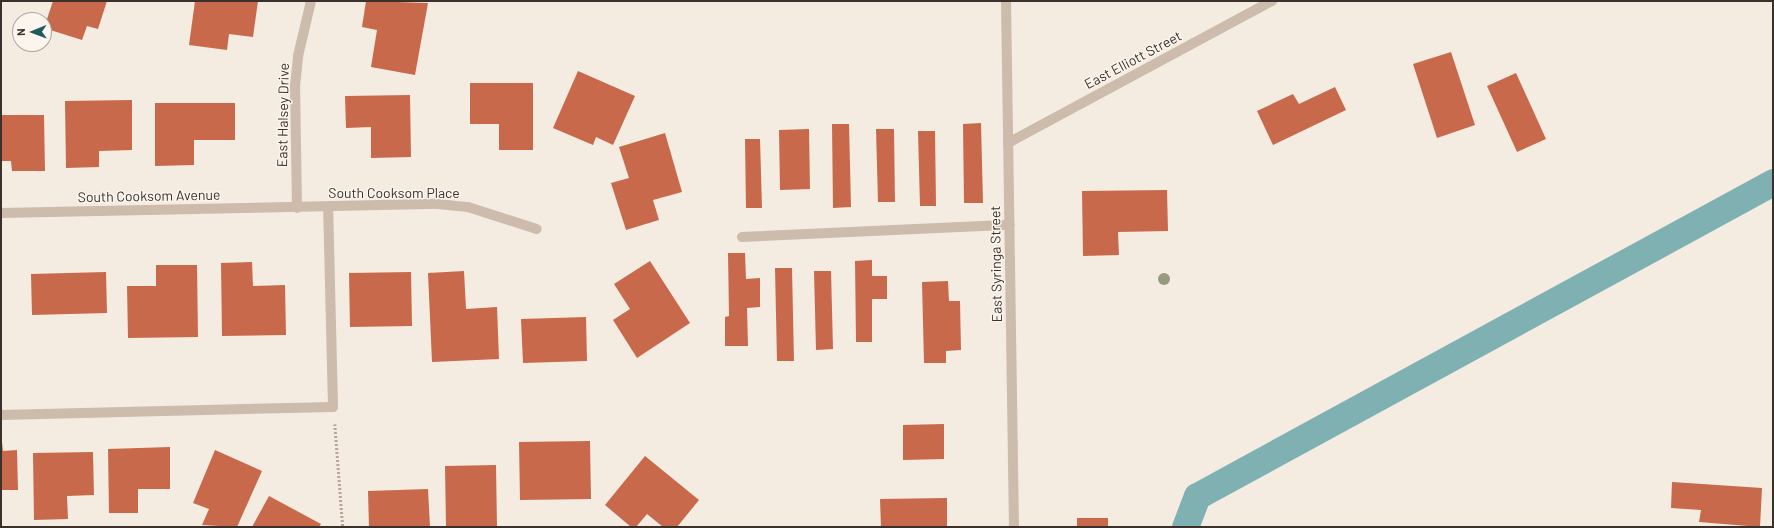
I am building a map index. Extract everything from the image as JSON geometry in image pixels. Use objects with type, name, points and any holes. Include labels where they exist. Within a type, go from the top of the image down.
[{"type":"street","name":"East Halsey Drive","points":[[297,208],[294,86],[298,56],[311,1]]},
{"type":"street","name":"East Syringa Street","points":[[1006,1],[1014,527]]},
{"type":"street","name":"East Elliott Street","points":[[1008,143],[1272,1]]},
{"type":"street","name":"South Cooksom Place","points":[[297,208],[438,204],[468,207],[537,229]]},
{"type":"street","points":[[1,416],[333,407],[328,207]]},
{"type":"street","name":"South Cooksom Avenue","points":[[1,213],[297,208]]},
{"type":"street","points":[[742,237],[1010,226]]},
{"type":"path","points":[[333,407],[343,527]]},
{"type":"building","points":[[53,1],[107,1],[98,29],[87,26],[82,40],[52,31],[52,12],[49,12]]},
{"type":"building","points":[[195,1],[258,1],[253,37],[229,34],[227,50],[189,45]]},
{"type":"building","points":[[366,1],[428,3],[415,75],[371,67],[377,30],[362,27]]},
{"type":"building","points":[[1451,52],[1475,125],[1437,138],[1413,64]]},
{"type":"building","points":[[578,71],[635,96],[613,145],[596,137],[593,145],[553,128]]},
{"type":"building","points":[[1516,73],[1546,139],[1517,152],[1487,86]]},
{"type":"building","points":[[470,83],[533,83],[533,150],[499,150],[499,124],[470,124]]},
{"type":"building","points":[[1335,87],[1346,110],[1273,145],[1257,111],[1293,94],[1299,104]]},
{"type":"building","points":[[410,95],[411,157],[371,158],[371,127],[346,128],[345,96]]},
{"type":"building","points":[[132,100],[132,150],[99,151],[99,167],[66,168],[65,101]]},
{"type":"building","points":[[155,103],[235,103],[235,140],[194,140],[194,165],[155,166]]},
{"type":"building","points":[[1,115],[44,115],[45,171],[12,171],[11,161],[1,161]]},
{"type":"building","points":[[981,123],[983,203],[964,203],[963,124]]},
{"type":"building","points":[[832,124],[849,124],[851,207],[833,208]]},
{"type":"building","points":[[809,129],[810,189],[780,190],[779,130]]},
{"type":"building","points":[[876,129],[894,129],[895,202],[878,202]]},
{"type":"building","points":[[918,131],[935,131],[936,206],[920,206]]},
{"type":"building","points":[[665,133],[682,192],[653,200],[659,220],[626,230],[611,183],[629,178],[619,147]]},
{"type":"building","points":[[745,139],[760,139],[762,208],[746,208]]},
{"type":"building","points":[[1167,190],[1168,231],[1118,232],[1119,255],[1083,256],[1082,191]]},
{"type":"building","points":[[728,253],[745,253],[746,279],[760,278],[760,307],[747,308],[748,346],[725,346],[725,317],[729,316]]},
{"type":"building","points":[[872,260],[872,276],[887,276],[887,299],[872,299],[872,342],[856,342],[855,261]]},
{"type":"building","points":[[650,261],[690,323],[637,358],[613,320],[630,309],[614,284]]},
{"type":"building","points":[[252,262],[253,286],[285,285],[286,335],[222,336],[221,263]]},
{"type":"building","points":[[156,265],[197,265],[198,337],[128,338],[127,286],[156,286]]},
{"type":"building","points":[[775,268],[792,268],[794,361],[777,361]]},
{"type":"building","points":[[464,271],[466,309],[497,307],[499,359],[432,362],[428,273]]},
{"type":"building","points":[[814,271],[831,271],[833,349],[816,350]]},
{"type":"building","points":[[106,272],[107,313],[32,315],[31,274]]},
{"type":"building","points":[[411,272],[412,326],[350,327],[349,273]]},
{"type":"building","points":[[948,281],[949,301],[960,301],[961,350],[946,351],[946,363],[924,363],[922,282]]},
{"type":"building","points":[[586,317],[587,361],[523,363],[521,319]]},
{"type":"building","points":[[944,424],[944,459],[903,460],[903,425]]},
{"type":"building","points":[[1,433],[3,451],[17,450],[18,490],[1,490]]},
{"type":"building","points":[[590,441],[591,499],[520,500],[519,442]]},
{"type":"building","points":[[170,447],[170,489],[138,489],[138,513],[109,513],[108,449]]},
{"type":"building","points":[[215,450],[262,471],[237,527],[202,525],[209,509],[193,503]]},
{"type":"building","points":[[93,452],[94,495],[67,496],[68,519],[34,520],[33,453]]},
{"type":"building","points":[[645,456],[699,500],[677,527],[663,527],[647,514],[636,527],[631,527],[605,505]]},
{"type":"building","points":[[496,465],[497,527],[446,527],[445,466]]},
{"type":"building","points":[[1672,482],[1762,488],[1760,527],[1699,522],[1701,510],[1671,508]]},
{"type":"building","points":[[428,489],[430,527],[369,527],[368,491]]},
{"type":"building","points":[[269,496],[321,524],[319,527],[252,527]]},
{"type":"building","points":[[947,498],[947,527],[881,527],[880,499]]},
{"type":"building","points":[[1077,518],[1108,518],[1108,527],[1077,527]]},
{"type":"waterway","points":[[1185,527],[1197,496],[1773,182]]}]
